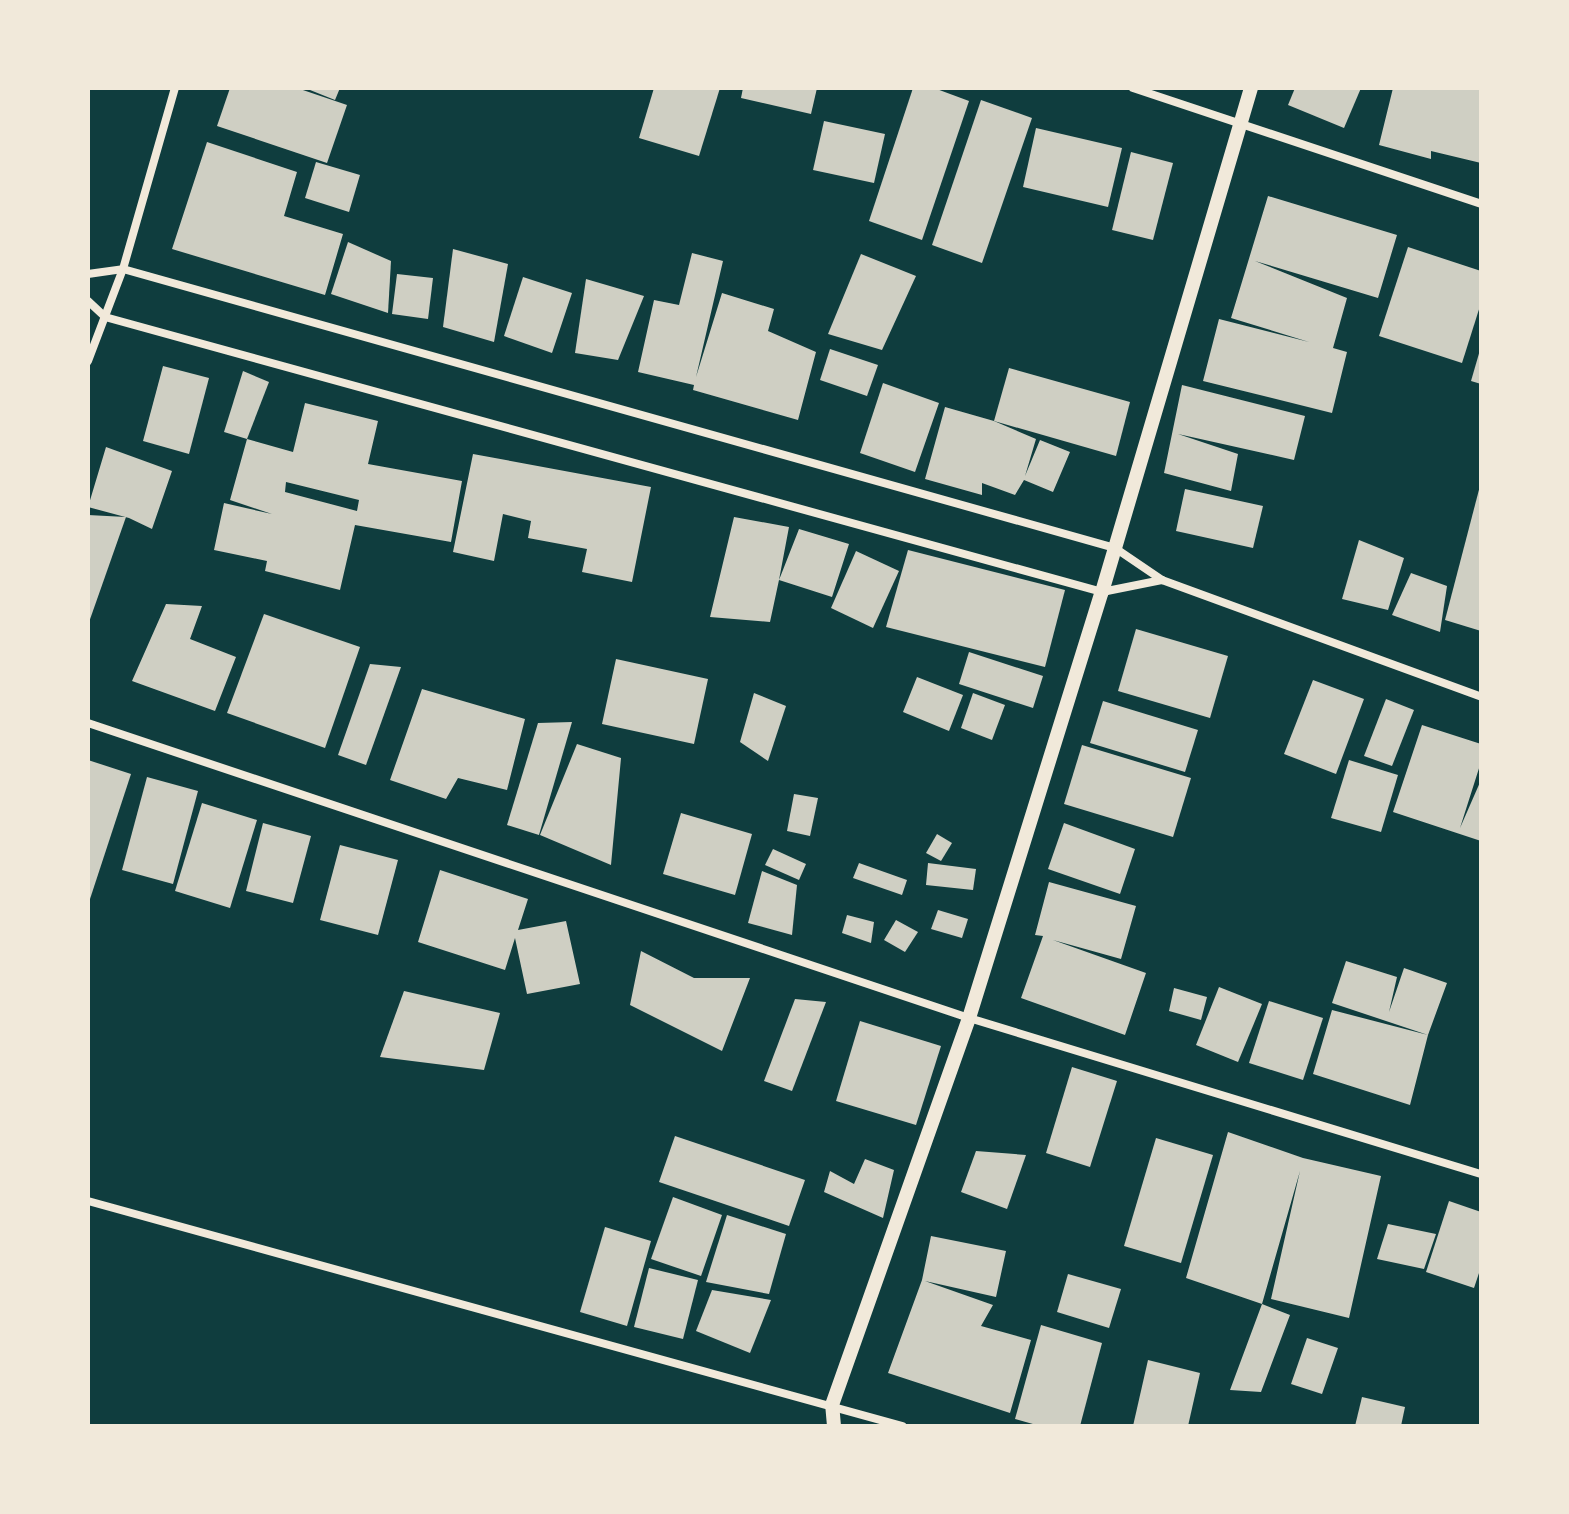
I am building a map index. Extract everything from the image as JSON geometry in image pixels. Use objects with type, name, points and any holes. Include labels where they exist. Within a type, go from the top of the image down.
[{"type":"street","points":[[88,361],[123,269],[175,88]]},
{"type":"street","points":[[1133,88],[1240,121],[1481,204]]},
{"type":"street","points":[[826,1426],[969,1018],[1102,592],[1251,88]]},
{"type":"street","points":[[88,274],[123,269],[1115,548],[1162,580],[1481,697]]},
{"type":"street","points":[[88,301],[105,317],[1102,592],[1162,580]]},
{"type":"street","points":[[88,723],[969,1018],[1481,1174]]},
{"type":"street","points":[[88,1201],[902,1426]]},
{"type":"street","points":[[832,1405],[834,1426]]},
{"type":"building","points":[[230,88],[297,88],[347,105],[327,163],[217,126]]},
{"type":"building","points":[[305,88],[340,88],[335,100]]},
{"type":"building","points":[[654,88],[720,88],[699,156],[639,138]]},
{"type":"building","points":[[743,88],[817,88],[811,114],[741,98]]},
{"type":"building","points":[[913,88],[934,88],[969,101],[922,240],[869,221]]},
{"type":"building","points":[[1295,88],[1361,88],[1344,128],[1288,105]]},
{"type":"building","points":[[1393,88],[1481,88],[1481,163],[1431,151],[1431,159],[1379,145]]},
{"type":"building","points":[[981,100],[1032,118],[982,263],[932,245]]},
{"type":"building","points":[[824,121],[885,134],[874,183],[813,170]]},
{"type":"building","points":[[1036,128],[1122,148],[1108,207],[1023,187]]},
{"type":"building","points":[[207,142],[297,172],[284,216],[343,234],[325,295],[172,249]]},
{"type":"building","points":[[1131,152],[1173,163],[1153,240],[1112,230]]},
{"type":"building","points":[[316,162],[360,175],[349,212],[305,198]]},
{"type":"building","points":[[1268,196],[1397,235],[1378,298],[1255,261],[1347,298],[1333,348],[1347,352],[1332,413],[1203,381],[1219,319],[1309,342],[1231,318]]},
{"type":"building","points":[[348,242],[391,261],[388,313],[331,294]]},
{"type":"building","points":[[1408,247],[1481,271],[1481,303],[1462,363],[1379,336]]},
{"type":"building","points":[[453,249],[508,264],[494,342],[443,327]]},
{"type":"building","points":[[692,253],[723,261],[696,377],[722,293],[774,309],[768,331],[816,352],[798,420],[693,390],[694,385],[638,372],[654,300],[679,305]]},
{"type":"building","points":[[861,254],[916,276],[882,350],[828,334]]},
{"type":"building","points":[[397,274],[433,278],[428,319],[392,314]]},
{"type":"building","points":[[523,277],[572,293],[552,353],[504,336]]},
{"type":"building","points":[[586,279],[644,296],[618,360],[575,353]]},
{"type":"building","points":[[830,349],[878,365],[867,396],[820,380]]},
{"type":"building","points":[[1481,350],[1481,384],[1471,381]]},
{"type":"building","points":[[163,366],[209,378],[189,454],[143,441]]},
{"type":"building","points":[[1009,368],[1130,402],[1116,456],[994,421]]},
{"type":"building","points":[[243,371],[269,382],[247,439],[224,432]]},
{"type":"building","points":[[883,383],[939,403],[915,472],[860,453]]},
{"type":"building","points":[[1182,385],[1305,416],[1294,460],[1178,434],[1238,454],[1231,491],[1164,473]]},
{"type":"building","points":[[305,403],[378,421],[368,464],[462,481],[451,542],[355,525],[340,590],[265,571],[267,561],[214,550],[224,503],[272,514],[230,500],[247,439],[293,452]],"holes":[[[286,482],[359,500],[357,511],[285,492]]]},
{"type":"building","points":[[945,407],[994,421],[1036,439],[1025,476],[1040,440],[1070,452],[1053,492],[1024,480],[1015,495],[982,483],[982,495],[925,479]]},
{"type":"building","points":[[106,447],[172,471],[152,529],[129,518],[88,507]]},
{"type":"building","points":[[473,454],[651,487],[632,582],[582,572],[587,549],[528,538],[531,521],[503,514],[494,561],[453,552]]},
{"type":"building","points":[[1481,482],[1481,631],[1445,620]]},
{"type":"building","points":[[1185,489],[1263,506],[1253,548],[1176,531]]},
{"type":"building","points":[[88,515],[126,517],[88,625]]},
{"type":"building","points":[[734,517],[789,527],[770,622],[710,617]]},
{"type":"building","points":[[799,529],[849,544],[832,597],[779,580]]},
{"type":"building","points":[[1359,540],[1404,558],[1388,610],[1342,599]]},
{"type":"building","points":[[908,550],[1065,590],[1045,667],[886,627]]},
{"type":"building","points":[[856,551],[899,571],[873,628],[831,608]]},
{"type":"building","points":[[1411,573],[1447,586],[1440,632],[1392,615]]},
{"type":"building","points":[[166,604],[202,606],[190,639],[236,657],[215,711],[132,681]]},
{"type":"building","points":[[264,614],[360,647],[325,748],[227,713]]},
{"type":"building","points":[[1136,629],[1228,656],[1210,718],[1118,691]]},
{"type":"building","points":[[969,652],[1043,676],[1033,708],[959,684]]},
{"type":"building","points":[[616,659],[708,679],[694,744],[602,724]]},
{"type":"building","points":[[370,664],[401,667],[366,765],[338,755]]},
{"type":"building","points":[[917,677],[963,695],[949,731],[903,712]]},
{"type":"building","points":[[1313,680],[1364,699],[1336,774],[1284,754]]},
{"type":"building","points":[[422,689],[525,719],[507,790],[458,778],[446,799],[390,780]]},
{"type":"building","points":[[754,693],[786,706],[768,761],[740,742]]},
{"type":"building","points":[[973,693],[1005,705],[992,740],[961,728]]},
{"type":"building","points":[[1386,699],[1414,710],[1392,766],[1364,756]]},
{"type":"building","points":[[1103,701],[1198,730],[1185,772],[1090,743]]},
{"type":"building","points":[[572,722],[539,835],[507,825],[538,723]]},
{"type":"building","points":[[1422,725],[1481,744],[1481,762],[1460,828],[1481,780],[1481,841],[1393,812]]},
{"type":"building","points":[[577,744],[621,758],[611,865],[540,835]]},
{"type":"building","points":[[1082,745],[1191,778],[1173,837],[1064,804]]},
{"type":"building","points":[[88,760],[131,774],[89,902],[88,901]]},
{"type":"building","points":[[1349,760],[1398,775],[1381,832],[1331,818]]},
{"type":"building","points":[[147,777],[198,791],[173,884],[122,870]]},
{"type":"building","points":[[794,794],[818,798],[810,836],[787,831]]},
{"type":"building","points":[[202,803],[257,820],[230,908],[175,891]]},
{"type":"building","points":[[681,813],[752,834],[735,895],[663,874]]},
{"type":"building","points":[[263,823],[311,836],[293,903],[246,891]]},
{"type":"building","points":[[1064,823],[1135,849],[1120,894],[1048,869]]},
{"type":"building","points":[[937,834],[952,843],[941,861],[926,853]]},
{"type":"building","points":[[340,845],[398,860],[378,935],[320,920]]},
{"type":"building","points":[[773,849],[806,864],[799,880],[765,865]]},
{"type":"building","points":[[859,863],[907,880],[902,895],[853,878]]},
{"type":"building","points":[[928,863],[976,869],[973,890],[926,885]]},
{"type":"building","points":[[440,870],[528,899],[518,930],[566,921],[580,984],[527,994],[515,938],[505,970],[418,942]]},
{"type":"building","points":[[762,871],[797,885],[792,935],[748,923]]},
{"type":"building","points":[[1049,882],[1136,906],[1121,959],[1053,940],[1146,973],[1125,1035],[1021,998],[1043,936],[1035,935]]},
{"type":"building","points":[[938,910],[968,919],[962,938],[931,929]]},
{"type":"building","points":[[847,915],[874,922],[871,943],[842,933]]},
{"type":"building","points":[[896,920],[918,932],[905,952],[884,940]]},
{"type":"building","points":[[641,951],[694,978],[750,978],[722,1051],[630,1005]]},
{"type":"building","points":[[1346,961],[1397,977],[1389,1012],[1404,968],[1447,983],[1428,1035],[1332,1003]]},
{"type":"building","points":[[1219,987],[1262,1004],[1238,1062],[1196,1045]]},
{"type":"building","points":[[1174,988],[1207,997],[1201,1020],[1169,1011]]},
{"type":"building","points":[[404,991],[500,1013],[484,1070],[380,1057]]},
{"type":"building","points":[[795,999],[826,1002],[792,1091],[764,1081]]},
{"type":"building","points":[[1269,1001],[1323,1018],[1303,1080],[1249,1063]]},
{"type":"building","points":[[1332,1010],[1428,1035],[1410,1105],[1313,1074]]},
{"type":"building","points":[[860,1021],[941,1046],[916,1125],[836,1101]]},
{"type":"building","points":[[1072,1067],[1117,1081],[1090,1167],[1046,1153]]},
{"type":"building","points":[[1228,1132],[1303,1158],[1381,1176],[1349,1318],[1271,1299],[1300,1171],[1262,1304],[1186,1278]]},
{"type":"building","points":[[675,1136],[805,1180],[789,1226],[659,1182]]},
{"type":"building","points":[[1156,1138],[1213,1155],[1181,1263],[1124,1246]]},
{"type":"building","points":[[976,1151],[1026,1155],[1007,1209],[961,1192]]},
{"type":"building","points":[[865,1159],[894,1170],[883,1218],[824,1192],[830,1171],[854,1184]]},
{"type":"building","points":[[673,1197],[722,1215],[701,1276],[651,1259]]},
{"type":"building","points":[[1449,1201],[1481,1212],[1481,1267],[1474,1288],[1426,1272]]},
{"type":"building","points":[[727,1215],[786,1234],[769,1294],[706,1282]]},
{"type":"building","points":[[1388,1224],[1436,1234],[1424,1269],[1377,1259]]},
{"type":"building","points":[[605,1227],[651,1241],[627,1326],[580,1312]]},
{"type":"building","points":[[931,1236],[1006,1251],[996,1297],[925,1281],[993,1305],[981,1326],[1031,1340],[1010,1413],[888,1373],[922,1280]]},
{"type":"building","points":[[649,1268],[698,1280],[683,1339],[634,1327]]},
{"type":"building","points":[[1068,1274],[1121,1289],[1109,1328],[1057,1312]]},
{"type":"building","points":[[712,1290],[771,1300],[750,1353],[696,1331]]},
{"type":"building","points":[[1262,1304],[1290,1315],[1261,1392],[1230,1390]]},
{"type":"building","points":[[1041,1325],[1102,1343],[1080,1426],[1040,1426],[1015,1419]]},
{"type":"building","points":[[1307,1338],[1338,1348],[1322,1394],[1291,1384]]},
{"type":"building","points":[[1148,1360],[1200,1373],[1188,1426],[1133,1426]]},
{"type":"building","points":[[1362,1397],[1405,1407],[1401,1426],[1355,1426]]}]
